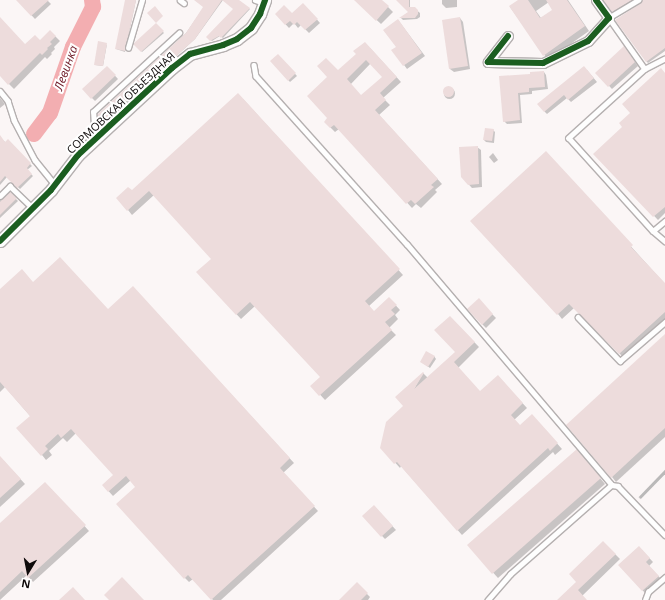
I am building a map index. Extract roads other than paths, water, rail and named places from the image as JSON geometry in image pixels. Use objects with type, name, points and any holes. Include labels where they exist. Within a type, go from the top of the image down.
[{"type":"street","points":[[508,36],[488,62],[543,63],[588,41],[609,18],[596,0]]},
{"type":"street","name":"СОРМОВСКАЯ ОБЪЕЗДНАЯ","points":[[0,241],[55,185],[78,156],[172,68],[190,54],[223,45],[237,39],[251,28],[260,14],[261,1]]},
{"type":"lane","points":[[128,48],[142,0]]},
{"type":"lane","points":[[639,0],[609,18],[645,68]]},
{"type":"lane","points":[[102,134],[94,125],[93,112],[179,33]]},
{"type":"lane","points":[[665,59],[645,68],[569,138],[654,231],[665,241]]},
{"type":"lane","points":[[254,65],[256,76],[407,244],[612,485],[618,486],[665,535]]},
{"type":"lane","points":[[0,91],[8,101],[14,120],[35,160],[55,185]]},
{"type":"lane","points":[[0,196],[10,186],[33,208]]},
{"type":"lane","points":[[654,231],[665,221]]},
{"type":"lane","points":[[578,317],[620,361],[665,322]]},
{"type":"lane","points":[[488,600],[512,574],[612,485]]},
{"type":"lane","points":[[645,600],[648,592],[665,577]]},
{"type":"waterway","name":"Левинка","points":[[34,134],[50,113],[73,47],[93,7],[92,0]]},
{"type":"railway","points":[[640,497],[665,471]]}]
